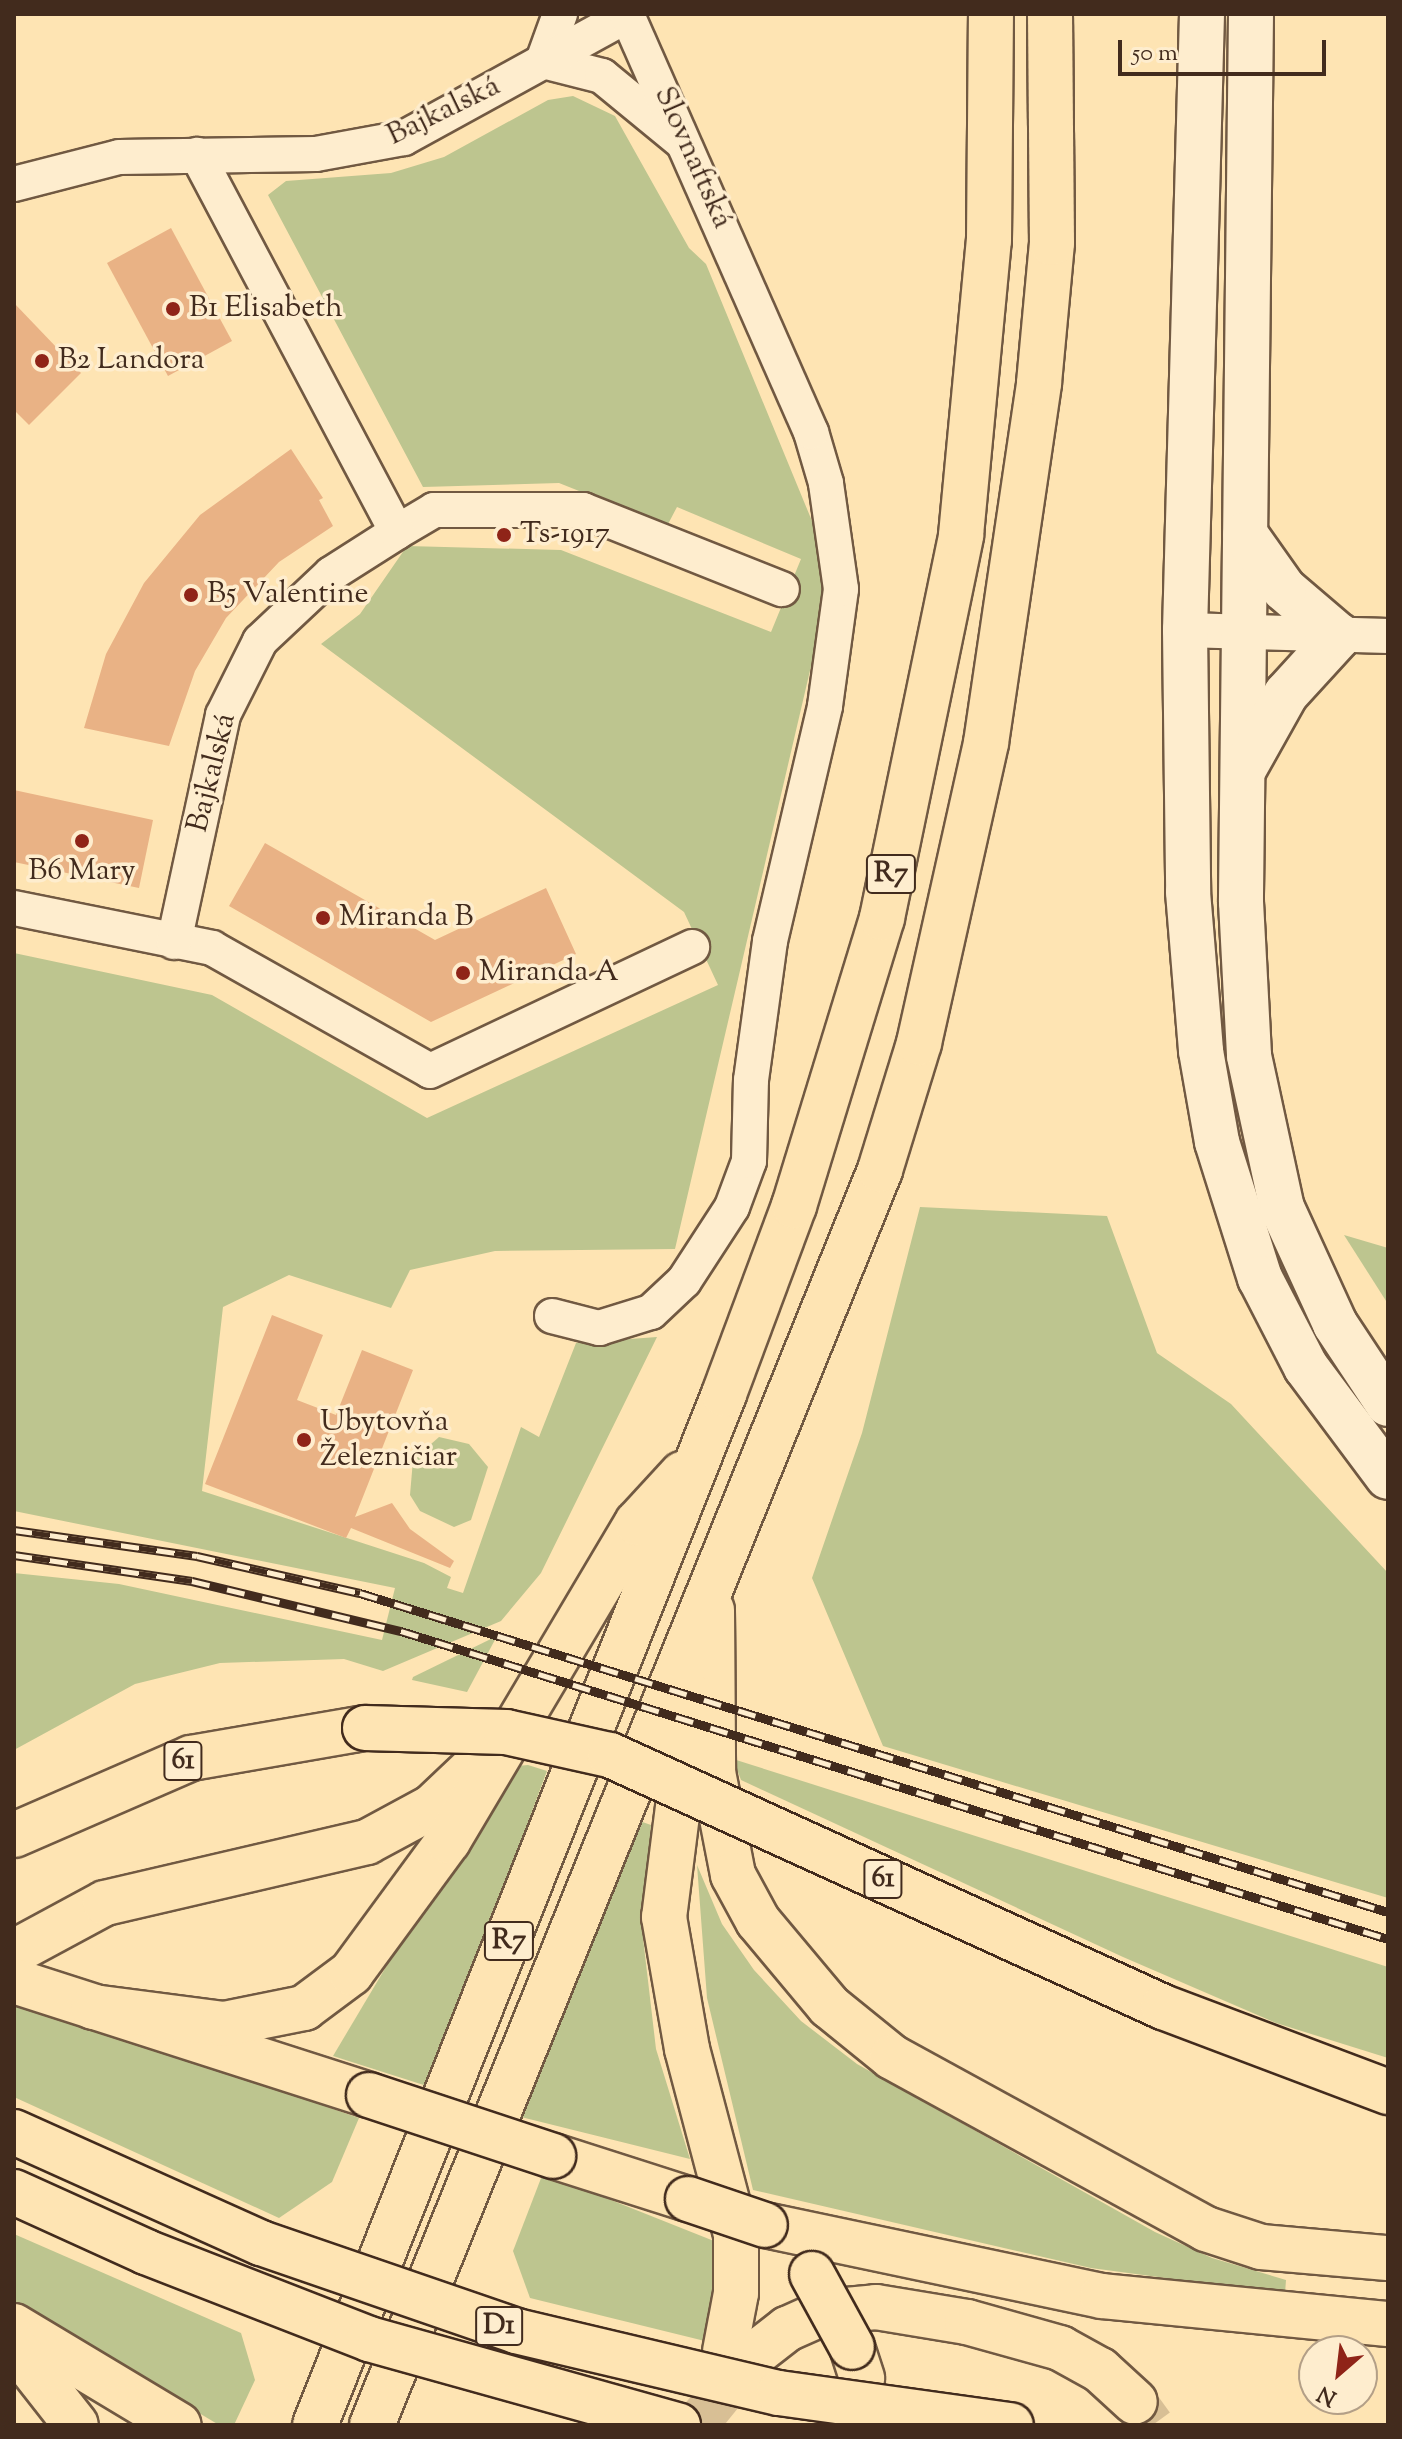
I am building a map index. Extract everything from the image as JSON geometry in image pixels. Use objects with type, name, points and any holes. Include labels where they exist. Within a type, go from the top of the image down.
[{"type":"highway","name":"R7","points":[[315,2425],[699,1455],[842,1059],[924,727],[961,535],[979,377],[989,240],[991,14]]},
{"type":"highway","name":"R7","points":[[372,2425],[880,1170],[942,956],[986,743],[1039,383],[1052,243],[1050,14]]},
{"type":"highway","points":[[93,2007],[224,2024],[304,2008],[351,1973],[383,1937],[637,1523],[699,1455]]},
{"type":"highway","points":[[712,1588],[713,1772],[720,1831],[733,1875],[758,1921],[829,2006],[892,2057],[1206,2229],[1290,2252],[1388,2258]]},
{"type":"highway","points":[[712,1588],[679,1769],[664,1917],[687,2049],[736,2235],[738,2354],[825,2312],[876,2307],[967,2322],[1060,2348],[1100,2370],[1135,2402]]},
{"type":"highway","points":[[14,1952],[105,1903],[367,1842],[432,1807],[516,1724]]},
{"type":"highway","name":"61","points":[[14,1835],[191,1758],[365,1728],[506,1732],[610,1755],[1163,2007],[1388,2092]]},
{"type":"highway","points":[[14,1981],[765,2225],[1102,2296],[1388,2324]]},
{"type":"highway","name":"D1","points":[[14,2132],[261,2243],[516,2331],[779,2393],[1011,2425]]},
{"type":"highway","name":"D1","points":[[14,2192],[146,2252],[369,2339],[678,2425]]},
{"type":"highway","points":[[765,2225],[812,2274],[857,2362]]},
{"type":"highway","points":[[14,2326],[179,2425]]},
{"type":"highway","points":[[14,2346],[76,2425]]},
{"type":"main road","points":[[1202,14],[1185,630],[1188,892],[1201,1051],[1217,1142],[1235,1212],[1290,1338],[1388,1477]]},
{"type":"main road","points":[[1251,14],[1242,632],[1242,968],[1263,1136],[1282,1208],[1314,1283],[1388,1404]]},
{"type":"main road","points":[[1244,769],[1286,694],[1339,636],[1277,581],[1245,534]]},
{"type":"street","points":[[560,14],[543,61],[602,76],[688,146]]},
{"type":"street","name":"Bajkalská","points":[[14,184],[119,157],[316,154],[404,138],[628,14]]},
{"type":"street","name":"Slovnaftská","points":[[552,1316],[599,1328],[651,1312],[710,1246],[749,1161],[758,1015],[825,706],[841,589],[823,470],[688,146],[628,14]]},
{"type":"street","points":[[197,155],[397,532]]},
{"type":"street","name":"Bajkalská","points":[[174,942],[223,715],[260,641],[331,574],[434,510],[583,510],[782,589]]},
{"type":"street","points":[[1185,630],[1388,636]]},
{"type":"street","points":[[14,908],[212,948],[430,1071],[692,947]]},
{"type":"green space","points":[[573,96],[615,116],[689,248],[706,264],[833,572],[675,1249],[495,1251],[410,1270],[391,1308],[289,1275],[223,1307],[202,1491],[424,1563],[451,1577],[447,1588],[463,1593],[521,1427],[539,1437],[576,1343],[657,1337],[541,1573],[501,1621],[383,1671],[344,1659],[220,1663],[135,1684],[14,1750],[14,1573],[119,1584],[382,1640],[395,1588],[14,1511],[14,953],[212,995],[427,1118],[718,985],[684,912],[321,644],[360,614],[407,546],[561,550],[771,632],[801,559],[677,507],[667,526],[559,483],[423,487],[268,195],[286,181],[391,173],[444,157],[548,100]]},
{"type":"green space","points":[[920,1207],[1107,1216],[1157,1353],[1231,1404],[1388,1573],[1388,1898],[883,1746],[812,1578],[862,1433]]},
{"type":"green space","points":[[1344,1235],[1388,1248],[1388,1304]]},
{"type":"green space","points":[[439,1437],[469,1444],[488,1467],[471,1520],[454,1527],[420,1511],[410,1495],[413,1460]]},
{"type":"green space","points":[[497,1636],[467,1692],[412,1680],[413,1677]]},
{"type":"green space","points":[[733,1759],[1388,1967],[1388,2058],[1276,2023],[1123,1957],[741,1780]]},
{"type":"green space","points":[[528,1765],[547,1771],[430,2087],[333,2056],[505,1767]]},
{"type":"green space","points":[[631,1818],[651,1825],[643,1938],[656,2049],[690,2159],[517,2116]]},
{"type":"green space","points":[[697,1865],[722,1924],[754,1970],[801,2021],[857,2064],[1155,2232],[1212,2258],[1286,2280],[1285,2294],[1091,2268],[753,2190],[707,1998]]},
{"type":"green space","points":[[14,1999],[359,2118],[332,2182],[279,2218],[14,2097]]},
{"type":"green space","points":[[543,2173],[719,2243],[713,2343],[530,2298],[513,2251]]},
{"type":"green space","points":[[14,2234],[241,2333],[255,2380],[234,2425],[219,2425],[14,2302]]},
{"type":"building","name":"B1 Elisabeth","points":[[171,228],[232,341],[168,376],[107,263]]},
{"type":"building","name":"B2 Landora","points":[[14,303],[81,373],[29,425],[14,410]]},
{"type":"building","name":"B5 Valentine","points":[[291,449],[323,498],[319,500],[333,526],[279,562],[226,618],[195,671],[169,746],[84,728],[106,654],[144,583],[200,515]]},
{"type":"building","name":"B6 Mary","points":[[14,790],[153,820],[139,888],[14,862]]},
{"type":"building","points":[[265,843],[435,940],[546,888],[576,954],[431,1022],[229,906]]},
{"type":"building","name":"Ubytovňa Železničiar","points":[[272,1315],[323,1335],[297,1400],[336,1415],[362,1350],[413,1370],[355,1517],[392,1503],[410,1529],[454,1561],[450,1568],[351,1528],[346,1538],[205,1484]]},
{"type":"tunnel","points":[[696,2425],[751,2357]]},
{"type":"tunnel","points":[[1135,2402],[1152,2425]]},
{"type":"railway","points":[[14,1530],[197,1556],[360,1593],[1388,1912]]},
{"type":"railway","points":[[14,1555],[192,1581],[401,1631],[1388,1939]]},
{"type":"place","name":"B1 Elisabeth","points":[[173,309]]},
{"type":"place","name":"B2 Landora","points":[[42,361]]},
{"type":"place","name":"Ts-1917","points":[[504,535]]},
{"type":"place","name":"B5 Valentine","points":[[191,595]]},
{"type":"place","name":"B6 Mary","points":[[82,841]]},
{"type":"place","name":"Miranda B","points":[[323,918]]},
{"type":"place","name":"Miranda A","points":[[463,973]]},
{"type":"place","name":"Ubytovňa Železničiar","points":[[304,1440]]}]
